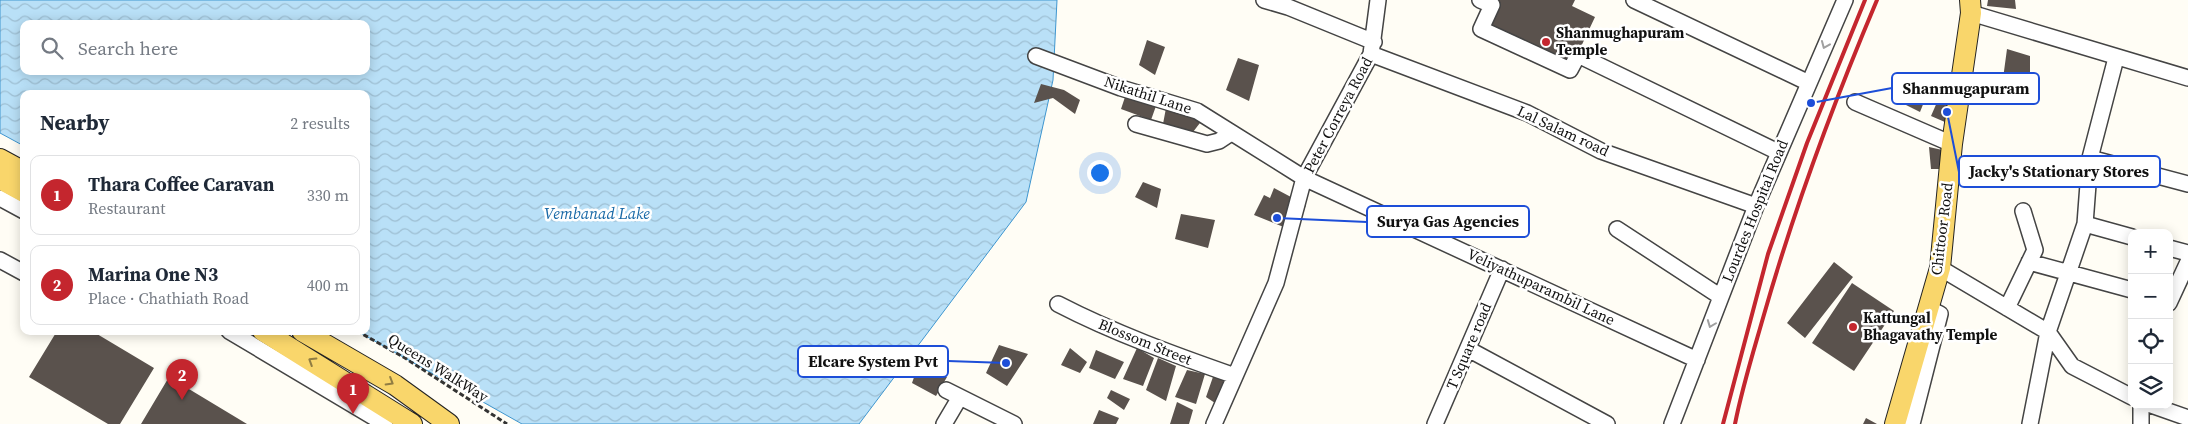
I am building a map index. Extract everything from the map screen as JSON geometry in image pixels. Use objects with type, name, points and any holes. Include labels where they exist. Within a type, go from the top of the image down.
[{"type":"main road","name":"Chittoor Road","points":[[1895,424],[1940,268],[1952,144],[1971,7]]},
{"type":"main road","points":[[0,159],[20,170]]},
{"type":"main road","points":[[0,179],[20,190]]},
{"type":"main road","points":[[269,335],[396,421]]},
{"type":"main road","points":[[309,335],[395,385],[449,424]]},
{"type":"street","name":"Lal Salam road","points":[[1264,0],[1288,7],[1373,48],[1527,112],[1601,151],[1756,206]]},
{"type":"street","name":"Peter Correya Road","points":[[1214,424],[1276,283],[1304,178],[1373,48],[1378,0]]},
{"type":"street","points":[[1480,0],[1492,6],[1481,29],[1570,70],[1578,54],[1778,152]]},
{"type":"street","points":[[1634,0],[1809,83]]},
{"type":"street","name":"Lourdes Hospital Road","points":[[1672,424],[1756,206],[1809,83],[1840,1]]},
{"type":"street","points":[[1971,7],[2116,58],[2188,78]]},
{"type":"street","name":"Nikathil Lane","points":[[1036,56],[1121,88],[1197,111],[1304,178]]},
{"type":"street","points":[[2030,424],[2048,332],[2085,224],[2090,158],[2116,58]]},
{"type":"street","points":[[1855,102],[1952,144]]},
{"type":"street","points":[[1136,124],[1207,144],[1231,133]]},
{"type":"street","points":[[2090,158],[2188,184]]},
{"type":"street","name":"Veliyathuparambil Lane","points":[[1304,178],[1697,360]]},
{"type":"street","points":[[0,198],[20,209]]},
{"type":"street","points":[[2007,308],[2035,250],[2023,212]]},
{"type":"street","points":[[2085,224],[2128,236]]},
{"type":"street","points":[[1617,230],[1721,297]]},
{"type":"street","points":[[2173,249],[2188,253]]},
{"type":"street","points":[[0,260],[20,271]]},
{"type":"street","points":[[2029,262],[2128,289]]},
{"type":"street","points":[[2173,295],[2188,262]]},
{"type":"street","points":[[1940,268],[2048,332],[2072,366],[2128,395]]},
{"type":"street","name":"T Square road","points":[[1436,424],[1502,269]]},
{"type":"street","name":"Blossom Street","points":[[1058,304],[1088,320],[1178,356],[1235,376]]},
{"type":"street","points":[[1912,424],[1940,314],[1927,312]]},
{"type":"street","points":[[236,335],[396,421]]},
{"type":"street","points":[[1468,349],[1607,424]]},
{"type":"street","points":[[946,390],[1014,424]]},
{"type":"street","points":[[944,424],[960,397]]},
{"type":"street","points":[[2141,409],[2141,424]]},
{"type":"street","points":[[2162,409],[2188,418]]},
{"type":"path","name":"Queens WalkWay","points":[[364,335],[405,358],[507,424]]},
{"type":"water","name":"Vembanad Lake","points":[[0,0],[1057,0],[1053,80],[1026,202],[859,424],[522,424],[364,335],[370,335],[370,90],[20,90],[20,144],[0,133]]},
{"type":"building","name":"Shanmughapuram Temple","points":[[1495,0],[1575,0],[1572,6],[1595,17],[1570,70],[1481,29]]},
{"type":"building","points":[[1988,0],[2015,0],[2016,9],[1987,6]]},
{"type":"building","points":[[1147,40],[1165,47],[1155,75],[1139,65]]},
{"type":"building","points":[[2007,49],[2030,56],[2030,95],[2002,86]]},
{"type":"building","points":[[1238,58],[1259,65],[1249,101],[1226,90]]},
{"type":"building","points":[[1041,84],[1064,90],[1080,100],[1075,114],[1053,98],[1034,103]]},
{"type":"building","points":[[1126,94],[1156,106],[1151,120],[1121,109]]},
{"type":"building","points":[[1909,95],[1924,102],[1920,112],[1904,104]]},
{"type":"building","points":[[1938,100],[1963,108],[1961,129],[1931,116]]},
{"type":"building","points":[[1166,108],[1203,119],[1193,132],[1163,124]]},
{"type":"building","points":[[1929,147],[1947,151],[1945,169],[1931,169]]},
{"type":"building","points":[[1143,182],[1161,189],[1157,208],[1135,197]]},
{"type":"building","points":[[1274,188],[1306,205],[1296,232],[1254,215],[1264,195],[1270,198]]},
{"type":"building","points":[[1181,214],[1215,220],[1208,248],[1175,239]]},
{"type":"building","points":[[1834,262],[1853,277],[1805,338],[1787,323]]},
{"type":"building","name":"Kattungal Bhagavathy Temple","points":[[1852,283],[1894,311],[1854,371],[1812,343]]},
{"type":"building","points":[[55,335],[99,335],[154,368],[120,424],[108,424],[29,377]]},
{"type":"building","points":[[999,345],[1028,354],[1007,386],[986,373]]},
{"type":"building","points":[[1070,348],[1087,362],[1080,373],[1061,365]]},
{"type":"building","points":[[1137,348],[1154,358],[1143,386],[1123,379]]},
{"type":"building","points":[[1096,350],[1124,362],[1115,379],[1089,368]]},
{"type":"building","points":[[1158,358],[1176,366],[1166,401],[1146,390]]},
{"type":"building","points":[[919,363],[947,377],[936,396],[912,383]]},
{"type":"building","points":[[1187,370],[1205,374],[1196,404],[1175,397]]},
{"type":"building","points":[[1214,374],[1232,379],[1221,407],[1206,397]]},
{"type":"building","points":[[169,377],[247,424],[141,424]]},
{"type":"building","points":[[1111,390],[1130,399],[1124,410],[1107,398]]},
{"type":"building","points":[[1177,402],[1193,410],[1189,424],[1170,424]]},
{"type":"building","points":[[1099,410],[1119,418],[1116,424],[1093,424]]},
{"type":"building","points":[[1866,418],[1877,424],[1863,424]]},
{"type":"railway","points":[[1723,424],[1768,254],[1807,143],[1865,0]]},
{"type":"railway","points":[[1735,424],[1744,384],[1763,318],[1801,197],[1845,78],[1877,0]]},
{"type":"place","name":"Shanmughapuram Temple","points":[[1546,42]]},
{"type":"place","name":"Shanmugapuram","points":[[1811,103]]},
{"type":"place","name":"Jacky's Stationary Stores","points":[[1947,112]]},
{"type":"place","name":"Surya Gas Agencies","points":[[1277,218]]},
{"type":"place","name":"Kattungal Bhagavathy Temple","points":[[1853,327]]},
{"type":"place","name":"Elcare System Pvt","points":[[1006,363]]},
{"type":"place","name":"Marina One N3","points":[[182,400]]},
{"type":"place","name":"Thara Coffee Caravan","points":[[353,414]]}]
